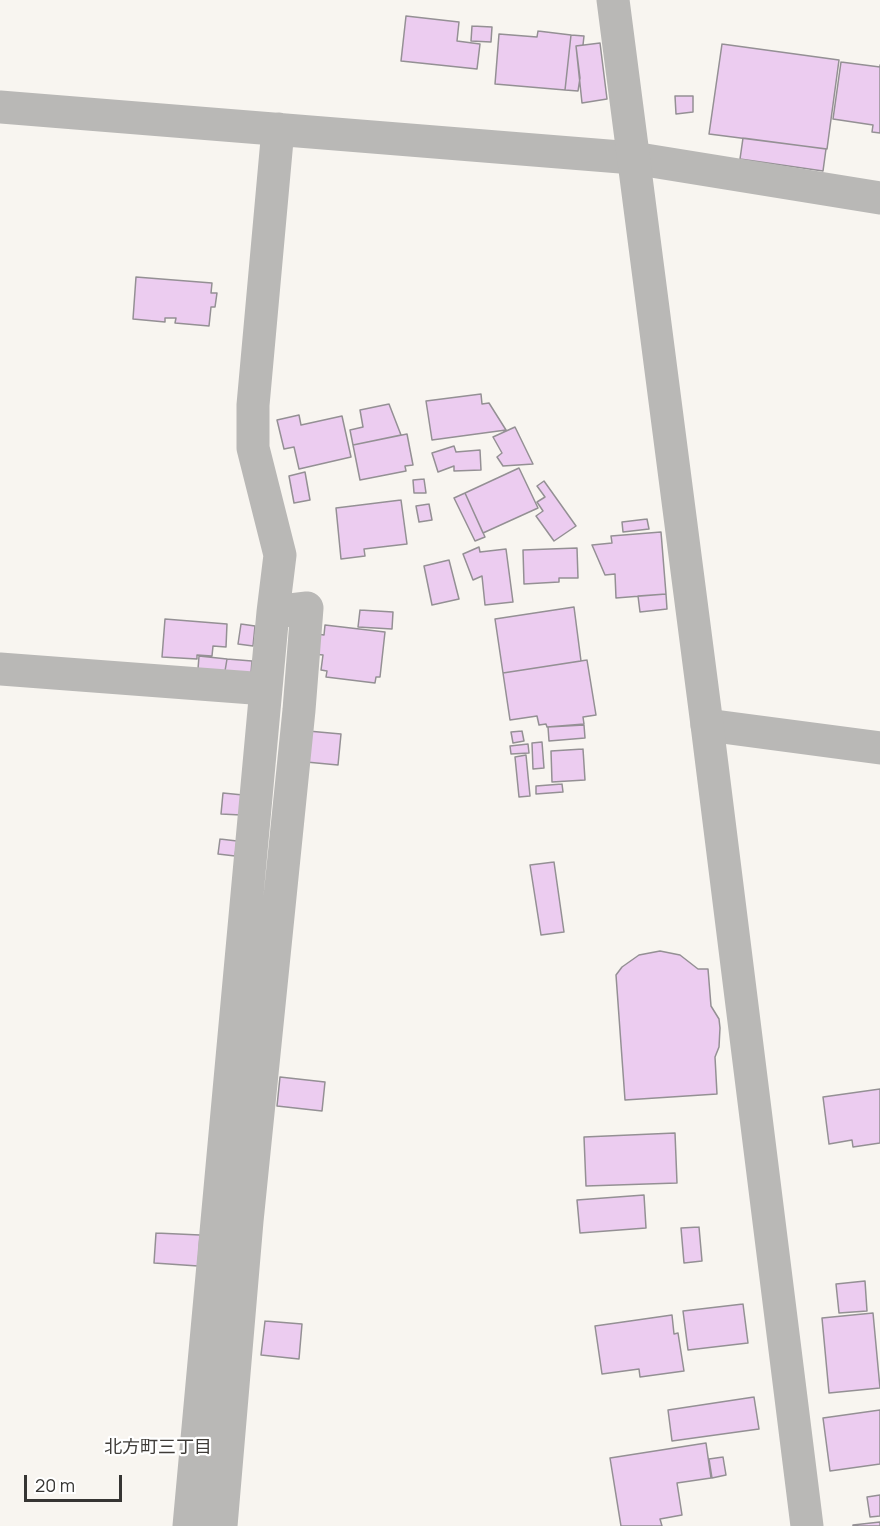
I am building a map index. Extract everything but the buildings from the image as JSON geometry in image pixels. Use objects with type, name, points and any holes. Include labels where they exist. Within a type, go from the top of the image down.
[{"type":"street","points":[[614,0],[807,1526]]},
{"type":"street","points":[[0,107],[633,158],[880,198]]},
{"type":"street","points":[[189,1526],[280,555],[253,448],[254,394],[278,129]]},
{"type":"street","points":[[221,1526],[247,1221],[299,710],[307,608],[273,612]]},
{"type":"street","points":[[0,669],[266,689]]},
{"type":"street","points":[[707,725],[880,748]]},
{"type":"district","name":"北方町三丁目","points":[[158,1448]]}]
